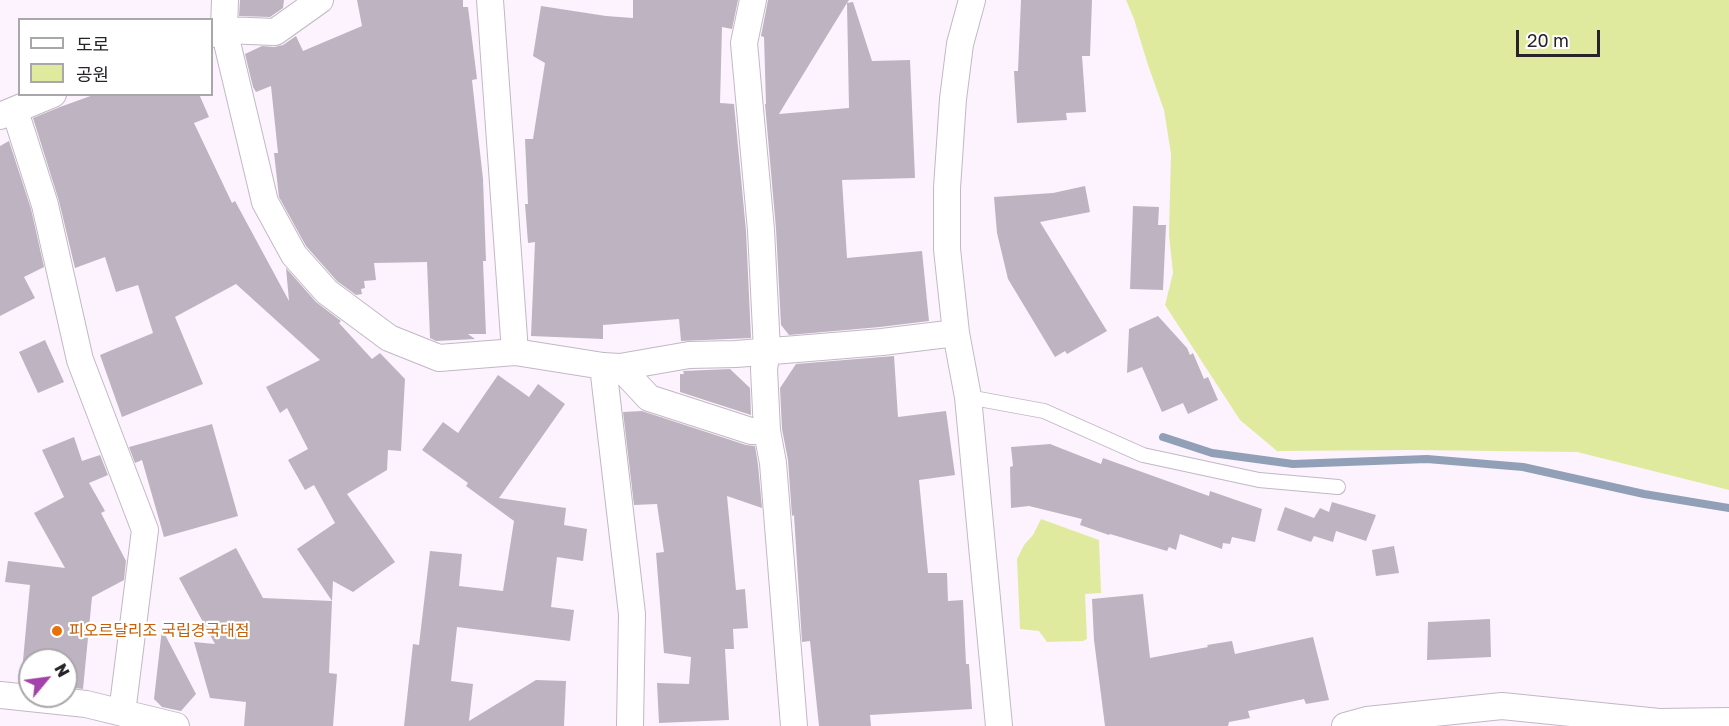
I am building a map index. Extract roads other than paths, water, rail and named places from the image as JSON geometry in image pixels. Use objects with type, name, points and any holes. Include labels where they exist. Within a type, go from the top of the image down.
[{"type":"street","points":[[225,0],[218,32],[265,202],[294,255],[327,292],[389,338],[439,358],[515,352],[611,367],[688,355],[882,342],[956,333]]},
{"type":"street","points":[[218,32],[275,33],[320,0]]},
{"type":"street","points":[[490,0],[515,352]]},
{"type":"street","points":[[753,0],[744,43],[761,230],[768,350],[764,369],[767,431],[773,463],[794,726]]},
{"type":"street","points":[[972,0],[960,44],[953,99],[947,188],[947,249],[956,333],[968,397],[999,726]]},
{"type":"street","points":[[48,96],[7,113],[45,206],[80,360],[145,530],[123,713]]},
{"type":"street","points":[[611,367],[649,398],[751,431],[767,431]]},
{"type":"street","points":[[611,367],[632,614],[630,726]]},
{"type":"street","points":[[0,695],[86,704],[176,726]]},
{"type":"street","points":[[1345,726],[1366,720],[1502,706],[1659,722],[1729,722]]},
{"type":"lane","points":[[968,397],[1044,411],[1143,454],[1259,480],[1338,487]]},
{"type":"waterway","points":[[1163,437],[1212,453],[1293,464],[1427,459],[1523,467],[1644,494],[1729,508]]},
{"type":"place","name":"피오르달리조 국립경국대점","points":[[57,631]]}]
